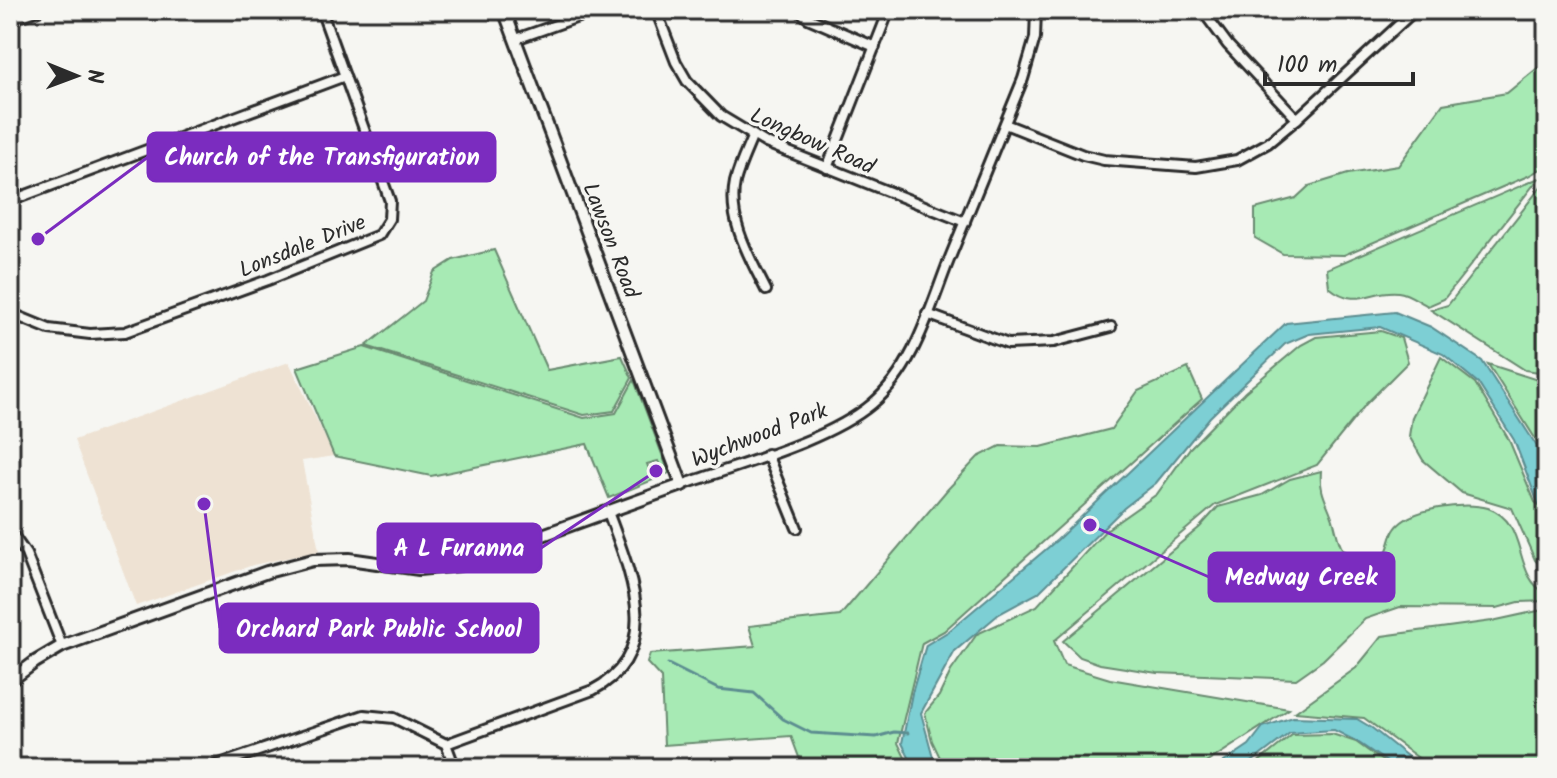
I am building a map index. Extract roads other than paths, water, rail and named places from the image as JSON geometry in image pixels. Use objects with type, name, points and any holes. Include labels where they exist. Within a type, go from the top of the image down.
[{"type":"street","points":[[10,20],[39,10]]},
{"type":"street","name":"Lonsdale Drive","points":[[10,313],[49,329],[90,334],[125,332],[379,235],[389,219],[390,201],[321,10]]},
{"type":"street","name":"Lawson Road","points":[[504,10],[682,485]]},
{"type":"street","points":[[516,39],[598,10]]},
{"type":"street","name":"Longbow Road","points":[[656,10],[676,62],[687,81],[721,116],[753,135],[827,168],[965,222]]},
{"type":"street","points":[[798,10],[808,18],[875,47]]},
{"type":"street","points":[[827,168],[889,10]]},
{"type":"street","name":"Wychwood Park","points":[[10,681],[62,646],[291,564],[340,559],[419,569],[459,565],[820,435],[853,417],[872,404],[897,377],[927,314],[1023,79],[1035,38],[1036,10]]},
{"type":"street","points":[[1202,10],[1228,45],[1297,119]]},
{"type":"street","points":[[1005,124],[1083,155],[1104,160],[1196,167],[1237,160],[1253,153],[1297,119],[1415,10]]},
{"type":"street","points":[[10,201],[345,76]]},
{"type":"street","points":[[753,135],[736,180],[734,212],[746,249],[766,290]]},
{"type":"street","points":[[927,314],[1008,344],[1054,342],[1111,327]]},
{"type":"street","points":[[767,454],[797,528]]},
{"type":"street","points":[[446,744],[593,690],[610,682],[624,666],[636,644],[633,591],[608,512]]},
{"type":"street","points":[[10,531],[26,554],[62,646]]},
{"type":"street","points":[[208,768],[364,715],[394,718],[446,744],[455,768]]},
{"type":"water","points":[[1395,312],[1431,327],[1482,361],[1547,462],[1547,509],[1538,503],[1514,440],[1478,383],[1443,354],[1380,327],[1309,334],[1285,344],[1210,417],[1156,483],[1124,508],[1038,593],[999,614],[955,651],[921,713],[936,768],[914,768],[902,743],[926,645],[949,631],[1057,540],[1286,323]]},
{"type":"water","points":[[1293,717],[1357,719],[1422,768],[1396,768],[1334,730],[1290,733],[1244,768],[1215,768],[1249,745],[1263,727]]},
{"type":"waterway","points":[[668,664],[718,689],[754,693],[783,719],[811,733],[876,737],[894,732],[908,733]]},
{"type":"place","name":"Church of the Transfiguration","points":[[38,239]]},
{"type":"place","name":"A L Furanna","points":[[656,471]]},
{"type":"place","name":"Orchard Park Public School","points":[[204,504]]},
{"type":"place","name":"Medway Creek","points":[[1090,525]]}]
